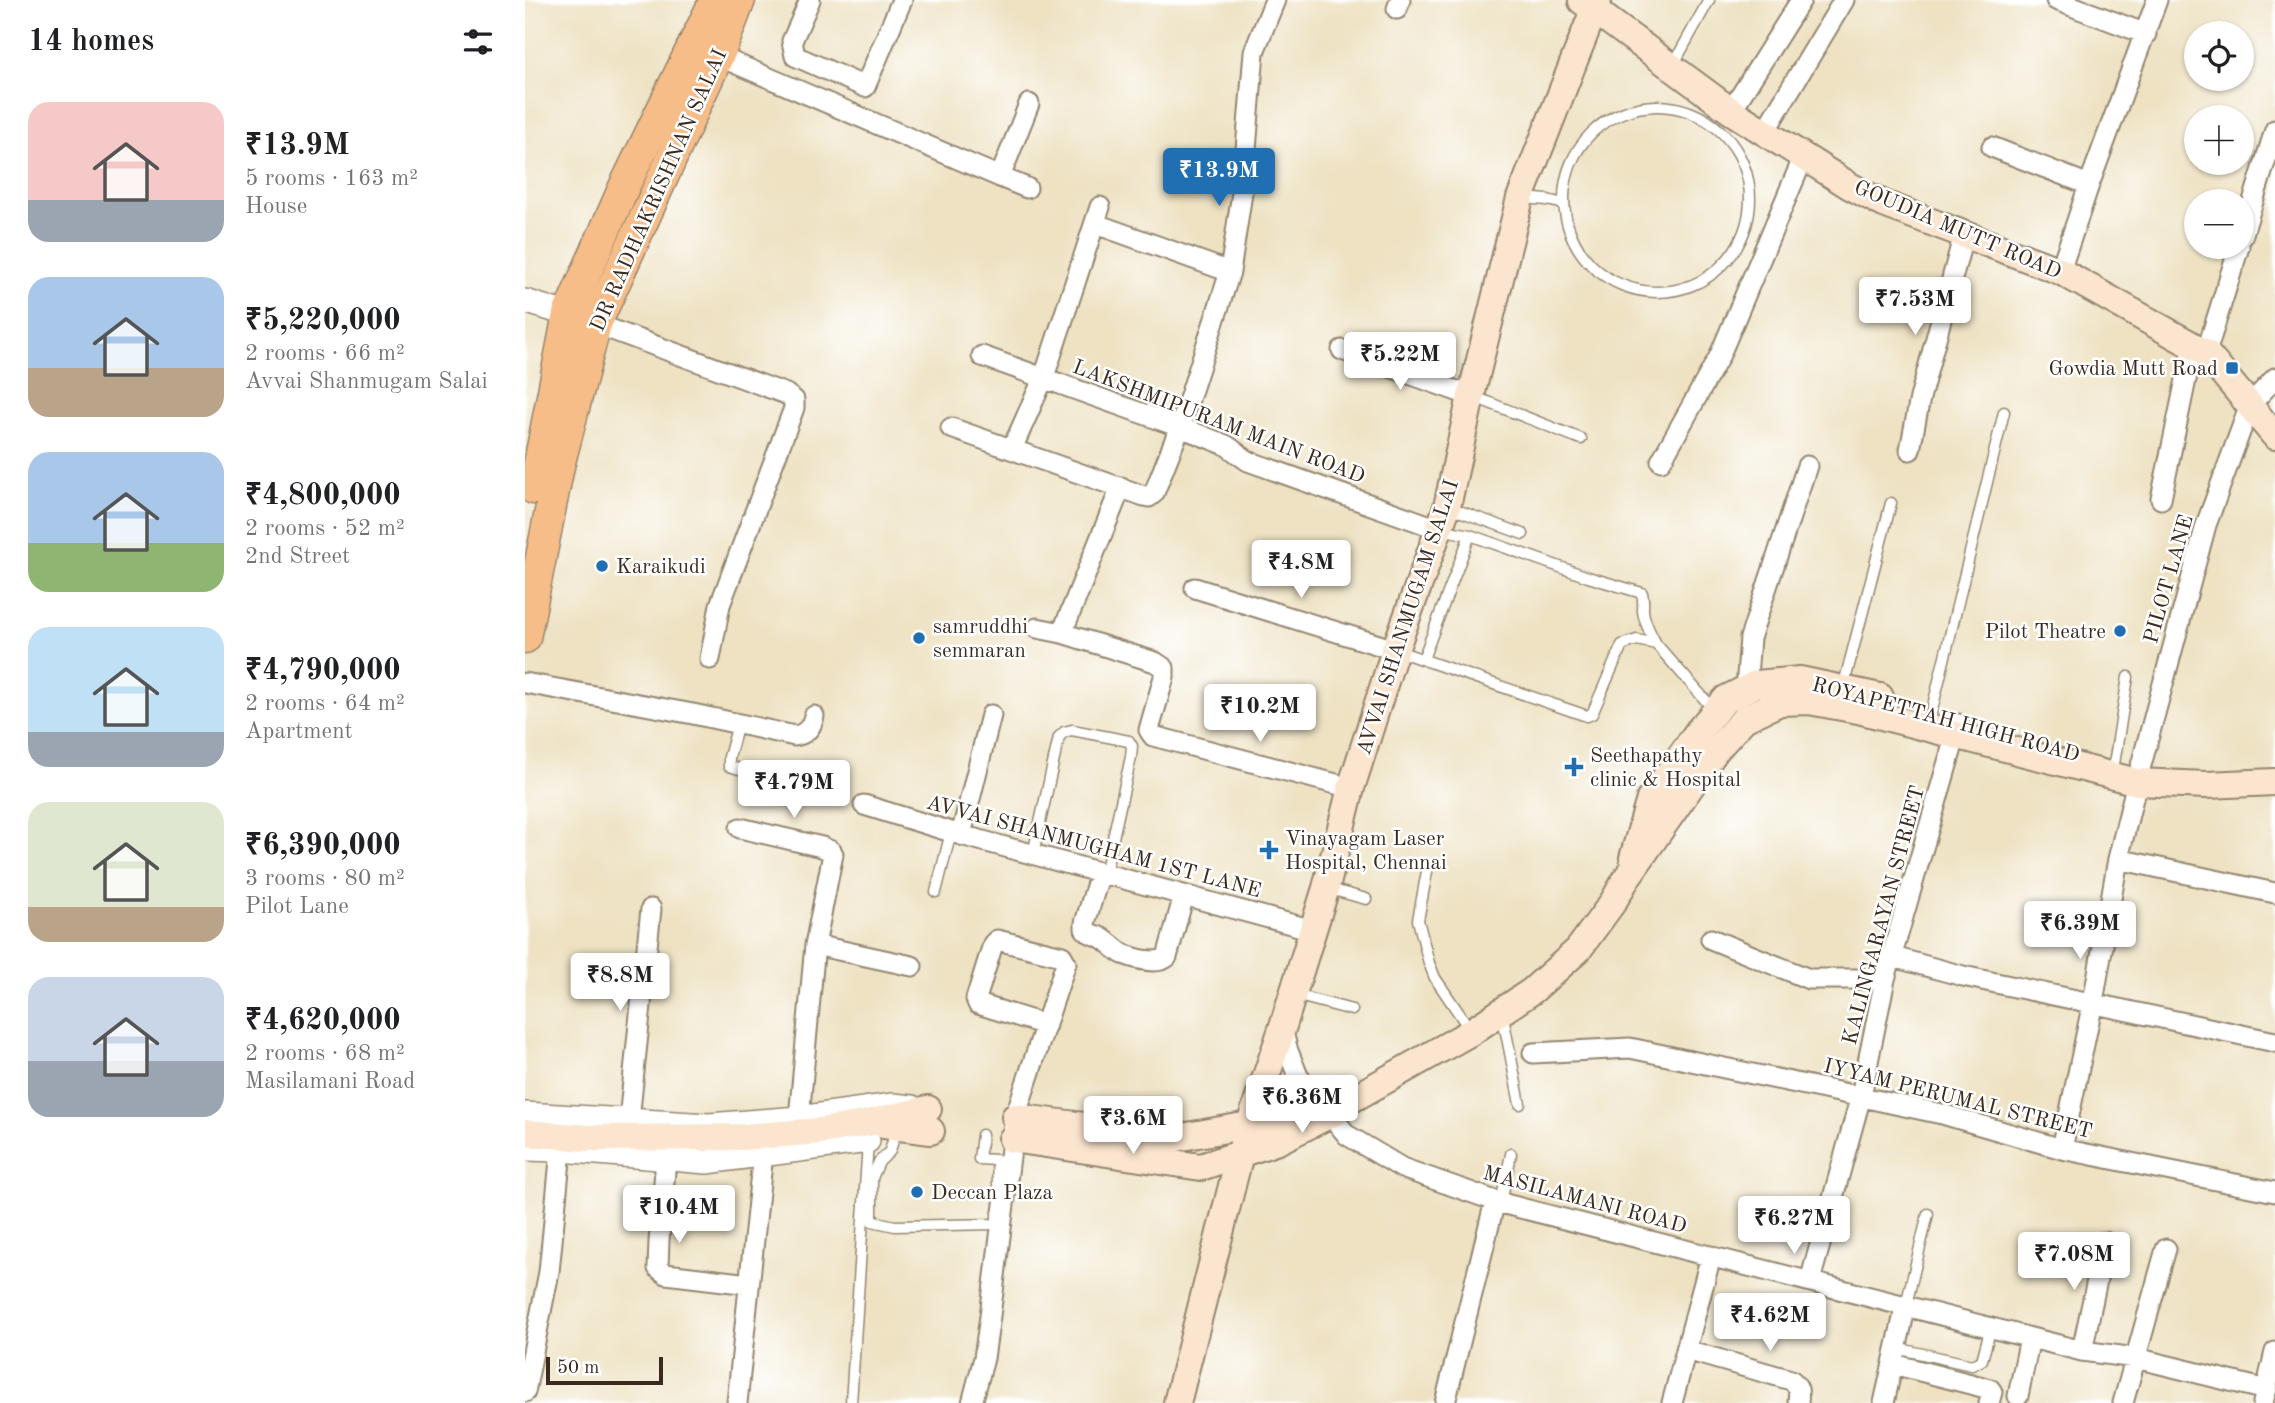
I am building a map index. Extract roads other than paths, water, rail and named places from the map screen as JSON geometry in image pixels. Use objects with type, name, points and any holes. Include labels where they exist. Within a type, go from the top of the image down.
[{"type":"main road","points":[[702,0],[695,17],[708,47]]},
{"type":"main road","points":[[708,47],[715,0]]},
{"type":"main road","points":[[730,29],[740,0]]},
{"type":"main road","points":[[730,29],[750,10],[755,0]]},
{"type":"main road","name":"GOUDIA MUTT ROAD","points":[[1591,3],[1731,111],[1850,186],[1884,204],[2060,271],[2199,350],[2275,436]]},
{"type":"main road","name":"AVVAI SHANMUGAM SALAI","points":[[1177,1403],[1240,1154],[1313,930],[1351,788],[1395,650],[1443,518],[1520,198],[1591,3]]},
{"type":"main road","name":"DR RADHAKRISHNAN SALAI","points":[[525,534],[582,319],[708,47],[730,29]]},
{"type":"main road","name":"DR RADHAKRISHNAN SALAI","points":[[525,638],[559,467],[582,319]]},
{"type":"main road","name":"ROYAPETTAH HIGH ROAD","points":[[1628,876],[1650,799],[1699,730],[1726,699],[1756,684],[1800,680],[1843,688],[1931,714],[1957,729],[2206,785],[2275,782]]},
{"type":"main road","name":"ROYAPETTAH HIGH ROAD","points":[[1628,876],[1716,750],[1744,719],[1780,702],[1809,701],[1858,710],[2140,770],[2199,776],[2275,771]]},
{"type":"main road","points":[[1013,1128],[1201,1167],[1278,1141],[1471,1032],[1532,991],[1578,950],[1613,902],[1628,876]]},
{"type":"main road","points":[[1013,1128],[1176,1138],[1334,1107]]},
{"type":"main road","points":[[525,1133],[588,1138],[742,1138],[821,1130],[868,1132],[930,1120]]},
{"type":"street","points":[[810,0],[792,41],[795,56],[865,87]]},
{"type":"street","points":[[858,116],[865,87],[902,0]]},
{"type":"street","points":[[951,428],[1149,496],[1154,493],[1180,427],[1230,272],[1243,186],[1254,52],[1275,0]]},
{"type":"street","points":[[1731,111],[1801,0]]},
{"type":"street","points":[[1765,131],[1844,0]]},
{"type":"street","points":[[2056,0],[2145,34]]},
{"type":"street","points":[[2060,271],[2157,0]]},
{"type":"street","points":[[708,47],[858,116],[1027,188]]},
{"type":"street","points":[[1000,177],[1029,104]]},
{"type":"street","points":[[2254,198],[2275,130]]},
{"type":"street","points":[[1992,147],[2089,185]]},
{"type":"street","points":[[1661,461],[1720,357],[1804,156]]},
{"type":"street","points":[[1011,449],[1044,377],[1098,215],[1230,272]]},
{"type":"street","points":[[1910,450],[1920,398],[1964,234]]},
{"type":"street","points":[[2161,499],[2199,350],[2234,259]]},
{"type":"street","points":[[525,300],[786,394],[794,400],[794,408],[720,605],[710,659]]},
{"type":"street","points":[[1342,350],[1471,396]]},
{"type":"street","name":"LAKSHMIPURAM MAIN ROAD","points":[[982,356],[1226,445],[1248,461],[1443,518]]},
{"type":"street","points":[[2250,405],[2275,378]]},
{"type":"street","name":"PILOT LANE","points":[[2062,1149],[2093,1002],[2118,859],[2140,770],[2206,525],[2250,405]]},
{"type":"street","points":[[1746,689],[1750,638],[1807,466]]},
{"type":"street","points":[[1062,633],[1121,487]]},
{"type":"street","points":[[1195,587],[1395,650]]},
{"type":"street","points":[[1037,628],[1062,633],[1155,662],[1164,668],[1149,734],[1156,738],[1351,788]]},
{"type":"street","points":[[525,683],[795,736],[807,730],[814,716]]},
{"type":"street","points":[[956,833],[991,715]]},
{"type":"street","name":"KALINGARAYAN STREET","points":[[1810,1281],[1861,1096],[1885,979],[1957,729]]},
{"type":"street","name":"AVVAI SHANMUGHAM 1ST LANE","points":[[864,805],[1102,874],[1313,930]]},
{"type":"street","points":[[740,828],[822,846],[831,851],[832,859],[815,945],[799,1118]]},
{"type":"street","points":[[2118,859],[2275,893]]},
{"type":"street","points":[[1102,874],[1085,929],[1090,934],[1101,937],[1123,954],[1155,962],[1161,962],[1167,957],[1184,895]]},
{"type":"street","points":[[629,1120],[651,909]]},
{"type":"street","points":[[1711,939],[1809,979],[1885,979]]},
{"type":"street","points":[[972,1403],[990,1316],[1002,1184],[1013,1128],[1046,1025],[1066,960],[1062,956],[997,940],[993,944],[976,999],[978,1004],[1046,1025]]},
{"type":"street","points":[[815,945],[912,965]]},
{"type":"street","points":[[1893,957],[1963,976],[2275,1042]]},
{"type":"street","name":"MASILAMANI ROAD","points":[[1282,1029],[1298,1076],[1334,1107],[1347,1135],[1402,1168],[1498,1202],[2082,1351],[2136,1358],[2265,1396]]},
{"type":"street","name":"IYYAM PERUMAL STREET","points":[[1533,1053],[1630,1048],[1942,1114],[2062,1149],[2275,1192]]},
{"type":"street","points":[[525,1114],[709,1125],[799,1118],[893,1105],[930,1120]]},
{"type":"street","points":[[525,1149],[707,1162],[868,1132]]},
{"type":"street","points":[[525,1392],[549,1272],[561,1150]]},
{"type":"street","points":[[737,1403],[763,1153]]},
{"type":"street","points":[[666,1159],[658,1268],[666,1275],[749,1284]]},
{"type":"street","points":[[1445,1403],[1498,1202]]},
{"type":"street","points":[[2082,1351],[2105,1242]]},
{"type":"street","points":[[2123,1403],[2166,1249]]},
{"type":"street","points":[[1672,1403],[1711,1256]]},
{"type":"street","points":[[1885,1403],[1906,1305]]},
{"type":"street","points":[[2018,1396],[2030,1338]]},
{"type":"street","points":[[1686,1350],[1791,1380],[1797,1384],[1798,1403]]},
{"type":"street","points":[[2265,1396],[2275,1352]]},
{"type":"street","points":[[1895,1356],[1990,1390],[1992,1392],[1989,1403]]},
{"type":"lane","points":[[1672,67],[1709,0]]},
{"type":"lane","points":[[1643,106],[1678,108],[1709,121],[1734,146],[1748,177],[1749,211],[1739,244],[1717,271],[1687,288],[1664,292],[1653,293],[1620,285],[1591,266],[1572,238],[1564,204],[1568,170],[1585,140],[1611,118],[1643,106]]},
{"type":"lane","points":[[1520,198],[1564,204]]},
{"type":"lane","points":[[1471,396],[1581,439]]},
{"type":"lane","points":[[1931,714],[2004,412]]},
{"type":"lane","points":[[1843,688],[1891,503]]},
{"type":"lane","points":[[1443,518],[1470,534],[1588,577],[1642,593],[1643,612],[1656,644],[1716,711]]},
{"type":"lane","points":[[1443,518],[1523,534]]},
{"type":"lane","points":[[1423,659],[1470,534]]},
{"type":"lane","points":[[1395,650],[1587,716],[1592,714],[1622,645],[1637,640],[1656,644]]},
{"type":"lane","points":[[2114,764],[2128,677]]},
{"type":"lane","points":[[739,724],[729,766],[836,798]]},
{"type":"lane","points":[[1033,854],[1059,737],[1072,730],[1129,741],[1132,746],[1131,757],[1102,874]]},
{"type":"lane","points":[[936,891],[956,833]]},
{"type":"lane","points":[[1428,866],[1418,920],[1429,963],[1435,978],[1471,1032]]},
{"type":"lane","points":[[1325,888],[1366,899]]},
{"type":"lane","points":[[1292,995],[1352,1010]]},
{"type":"lane","points":[[1502,1011],[1520,1104]]},
{"type":"lane","points":[[851,1403],[868,1132]]},
{"type":"lane","points":[[894,1137],[890,1151],[879,1162],[872,1178],[872,1221],[895,1226],[997,1224],[1002,1184],[997,1160],[979,1159],[982,1135]]},
{"type":"lane","points":[[1498,1202],[1511,1154]]},
{"type":"lane","points":[[1906,1305],[1927,1214]]},
{"type":"lane","points":[[1895,1356],[1972,1365],[1982,1360],[1991,1327]]},
{"type":"place","name":"Gowdia Mutt Road","points":[[2232,368]]},
{"type":"place","name":"Karaikudi","points":[[602,566]]},
{"type":"place","name":"Pilot Theatre","points":[[2120,631]]},
{"type":"place","name":"samruddhi semmaran","points":[[919,638]]},
{"type":"place","name":"Seethapathy clinic & Hospital","points":[[1574,767]]},
{"type":"place","name":"Vinayagam Laser Hospital, Chennai","points":[[1269,850]]},
{"type":"place","name":"Deccan Plaza","points":[[917,1192]]}]
